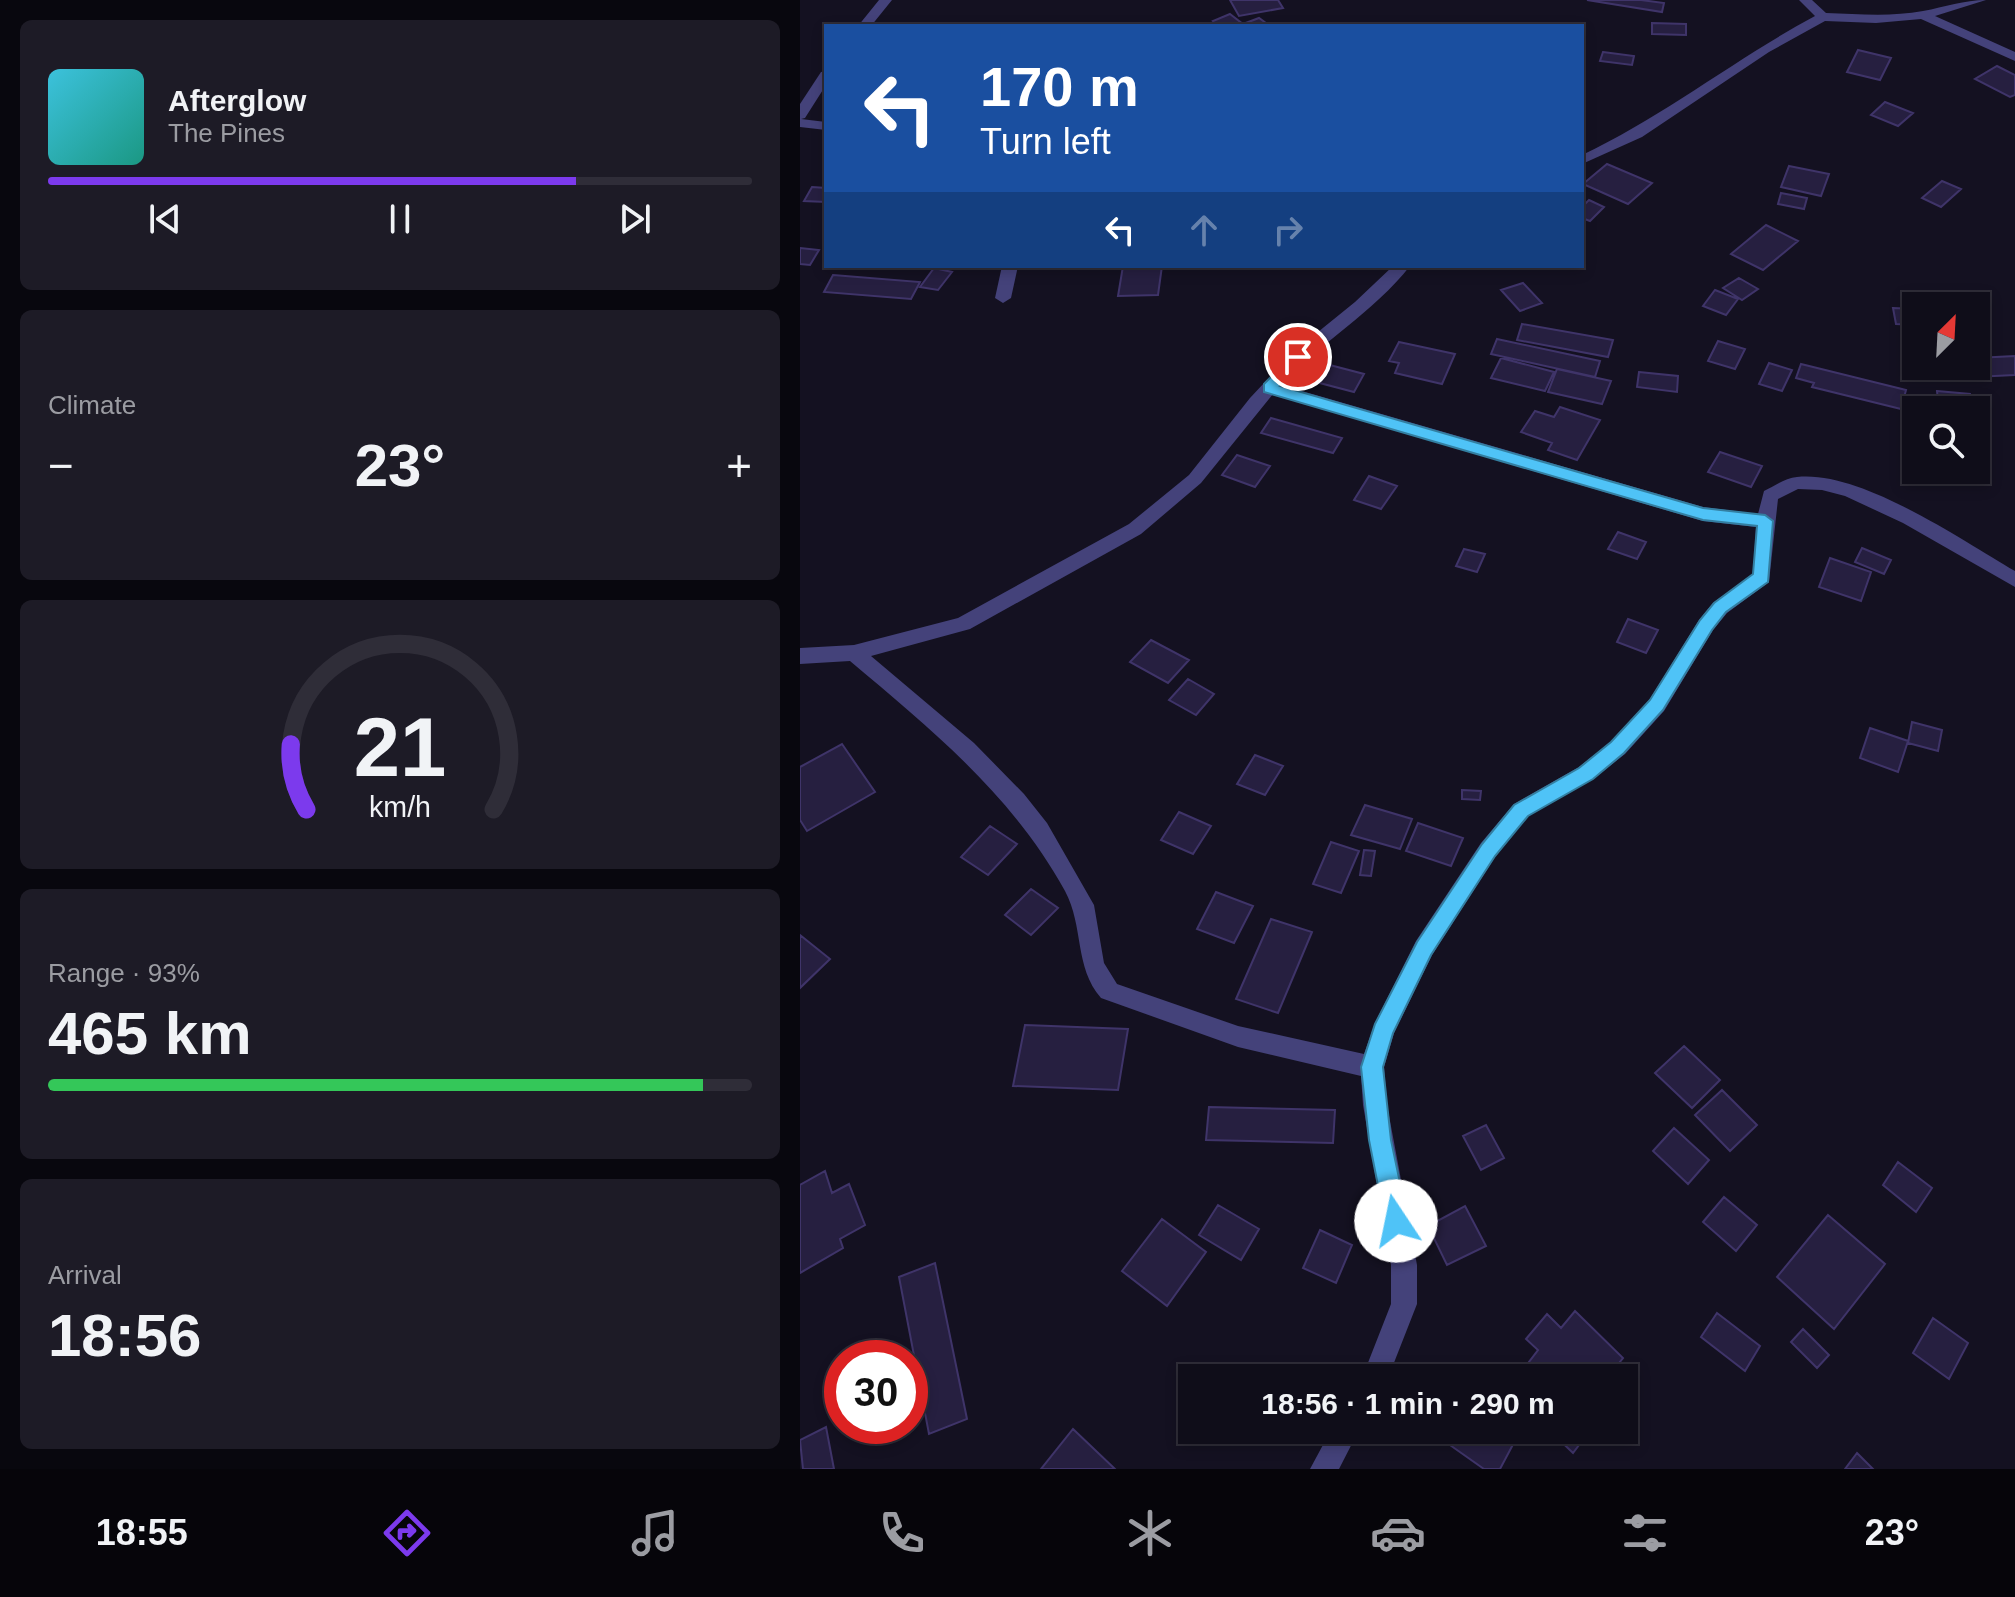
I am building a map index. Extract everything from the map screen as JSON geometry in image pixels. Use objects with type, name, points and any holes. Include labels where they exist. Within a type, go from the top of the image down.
[{"type":"street","points":[[866,24],[886,0]]},
{"type":"street","points":[[1805,0],[1823,17]]},
{"type":"street","points":[[1584,159],[1637,134],[1764,49],[1823,17],[1876,19],[1923,15],[1980,0]]},
{"type":"street","points":[[1923,15],[2015,57]]},
{"type":"street","points":[[800,115],[824,78]]},
{"type":"street","points":[[800,123],[824,126]]},
{"type":"street","points":[[1003,298],[1010,268]]},
{"type":"street","points":[[800,656],[854,653],[963,624],[1135,529],[1195,479],[1298,357],[1361,306],[1400,268]]},
{"type":"street","points":[[1270,388],[1703,514],[1765,521]]},
{"type":"street","points":[[1380,1364],[1404,1304],[1404,1265],[1380,1140],[1372,1067],[1383,1031],[1424,948],[1488,850],[1521,810],[1586,773],[1618,748],[1657,705],[1706,625],[1720,608],[1762,577],[1765,521],[1770,496],[1795,483],[1821,483],[1898,512],[2015,580]]},
{"type":"street","points":[[854,653],[952,732],[1013,793],[1058,859],[1086,912],[1090,961],[1097,980],[1109,991],[1222,1034],[1297,1054],[1372,1067]]},
{"type":"street","points":[[1324,1469],[1338,1444]]},
{"type":"building","points":[[1230,0],[1278,0],[1283,8],[1239,16]]},
{"type":"building","points":[[1587,0],[1641,0],[1664,3],[1662,12]]},
{"type":"building","points":[[1230,14],[1243,24],[1217,24],[1213,21]]},
{"type":"building","points":[[1259,18],[1267,24],[1243,24]]},
{"type":"building","points":[[1652,23],[1686,24],[1686,35],[1652,34]]},
{"type":"building","points":[[1858,50],[1891,58],[1880,80],[1847,72]]},
{"type":"building","points":[[1603,52],[1634,56],[1632,65],[1600,61]]},
{"type":"building","points":[[1997,66],[2015,75],[2015,95],[2010,97],[1975,79]]},
{"type":"building","points":[[1885,102],[1913,113],[1898,126],[1871,115]]},
{"type":"building","points":[[1607,164],[1652,183],[1628,204],[1584,183]]},
{"type":"building","points":[[1789,166],[1829,174],[1821,196],[1781,187]]},
{"type":"building","points":[[1942,181],[1961,189],[1941,207],[1922,198]]},
{"type":"building","points":[[812,187],[824,188],[824,202],[804,201]]},
{"type":"building","points":[[1781,193],[1807,198],[1804,209],[1778,204]]},
{"type":"building","points":[[1589,200],[1604,207],[1590,221],[1584,219],[1584,205]]},
{"type":"building","points":[[1766,225],[1798,241],[1763,270],[1731,254]]},
{"type":"building","points":[[800,248],[819,250],[810,265],[800,264]]},
{"type":"building","points":[[934,268],[952,272],[938,290],[920,287]]},
{"type":"building","points":[[1123,268],[1162,268],[1158,295],[1118,296]]},
{"type":"building","points":[[833,275],[920,282],[911,299],[824,292]]},
{"type":"building","points":[[1739,278],[1758,289],[1742,300],[1723,288]]},
{"type":"building","points":[[1523,283],[1542,303],[1520,311],[1501,290]]},
{"type":"building","points":[[1715,290],[1738,299],[1726,315],[1703,306]]},
{"type":"building","points":[[1893,308],[1902,308],[1902,324],[1896,324]]},
{"type":"building","points":[[1522,324],[1613,340],[1608,357],[1517,340]]},
{"type":"building","points":[[1497,339],[1600,361],[1595,377],[1491,354]]},
{"type":"building","points":[[1718,341],[1745,349],[1735,369],[1708,361]]},
{"type":"building","points":[[1399,342],[1455,354],[1442,384],[1395,373],[1399,363],[1389,361]]},
{"type":"building","points":[[2015,356],[2015,375],[1990,376],[1990,357]]},
{"type":"building","points":[[1501,358],[1554,372],[1545,391],[1491,378]]},
{"type":"building","points":[[1769,363],[1792,370],[1782,391],[1759,384]]},
{"type":"building","points":[[1326,364],[1364,374],[1354,392],[1316,382]]},
{"type":"building","points":[[1801,364],[1906,390],[1901,409],[1812,387],[1814,383],[1796,378]]},
{"type":"building","points":[[1557,369],[1611,381],[1602,404],[1548,392]]},
{"type":"building","points":[[1639,372],[1678,376],[1677,392],[1637,387]]},
{"type":"building","points":[[1937,391],[1970,396],[1938,396]]},
{"type":"building","points":[[1560,407],[1600,420],[1577,460],[1548,450],[1552,443],[1521,432],[1535,411],[1554,417]]},
{"type":"building","points":[[1271,418],[1342,438],[1333,453],[1261,433]]},
{"type":"building","points":[[1720,452],[1762,466],[1751,487],[1708,472]]},
{"type":"building","points":[[1237,455],[1270,466],[1255,487],[1222,475]]},
{"type":"building","points":[[1369,476],[1397,486],[1381,509],[1354,500]]},
{"type":"building","points":[[1618,532],[1646,542],[1637,559],[1608,549]]},
{"type":"building","points":[[1862,548],[1891,560],[1884,574],[1855,562]]},
{"type":"building","points":[[1464,549],[1485,554],[1477,572],[1456,566]]},
{"type":"building","points":[[1830,558],[1871,572],[1861,601],[1819,587]]},
{"type":"building","points":[[1628,619],[1658,630],[1646,653],[1617,642]]},
{"type":"building","points":[[1151,640],[1189,660],[1168,683],[1130,662]]},
{"type":"building","points":[[1188,679],[1214,694],[1196,715],[1169,700]]},
{"type":"building","points":[[1912,722],[1942,730],[1938,751],[1908,743]]},
{"type":"building","points":[[1870,728],[1908,741],[1898,772],[1860,758]]},
{"type":"building","points":[[842,744],[875,792],[807,831],[800,820],[800,767]]},
{"type":"building","points":[[1255,755],[1283,766],[1265,795],[1237,784]]},
{"type":"building","points":[[1462,790],[1481,791],[1480,800],[1462,799]]},
{"type":"building","points":[[1365,805],[1412,819],[1400,849],[1351,835]]},
{"type":"building","points":[[1179,812],[1211,826],[1193,854],[1161,840]]},
{"type":"building","points":[[1418,823],[1463,838],[1451,866],[1406,851]]},
{"type":"building","points":[[990,826],[1017,844],[988,875],[961,857]]},
{"type":"building","points":[[1331,842],[1359,851],[1341,893],[1313,884]]},
{"type":"building","points":[[1364,850],[1375,851],[1371,876],[1360,875]]},
{"type":"building","points":[[1031,889],[1058,908],[1031,935],[1005,915]]},
{"type":"building","points":[[1216,892],[1253,906],[1234,943],[1197,929]]},
{"type":"building","points":[[1271,919],[1312,932],[1278,1013],[1236,999]]},
{"type":"building","points":[[800,935],[830,959],[800,988]]},
{"type":"building","points":[[1025,1025],[1128,1029],[1118,1090],[1013,1086]]},
{"type":"building","points":[[1684,1046],[1720,1080],[1692,1108],[1655,1073]]},
{"type":"building","points":[[1722,1090],[1757,1125],[1730,1151],[1695,1115]]},
{"type":"building","points":[[1209,1107],[1335,1110],[1333,1143],[1206,1140]]},
{"type":"building","points":[[1486,1125],[1504,1158],[1481,1170],[1463,1136]]},
{"type":"building","points":[[1674,1128],[1709,1160],[1688,1184],[1653,1151]]},
{"type":"building","points":[[1898,1162],[1932,1188],[1916,1212],[1883,1185]]},
{"type":"building","points":[[825,1171],[832,1193],[849,1184],[865,1225],[840,1239],[843,1248],[800,1273],[800,1185]]},
{"type":"building","points":[[1724,1197],[1757,1225],[1736,1251],[1703,1222]]},
{"type":"building","points":[[1218,1205],[1259,1229],[1241,1260],[1199,1235]]},
{"type":"building","points":[[1465,1206],[1486,1246],[1447,1265],[1428,1226]]},
{"type":"building","points":[[1828,1215],[1885,1264],[1834,1329],[1777,1277]]},
{"type":"building","points":[[1162,1219],[1206,1252],[1167,1306],[1122,1271]]},
{"type":"building","points":[[1320,1230],[1352,1245],[1336,1283],[1303,1268]]},
{"type":"building","points":[[935,1263],[967,1419],[929,1434],[928,1340],[911,1340],[899,1277]]},
{"type":"building","points":[[1575,1311],[1623,1358],[1618,1364],[1531,1364],[1529,1362],[1538,1350],[1526,1339],[1547,1314],[1561,1328]]},
{"type":"building","points":[[1717,1313],[1760,1346],[1745,1371],[1701,1337]]},
{"type":"building","points":[[1933,1318],[1968,1343],[1949,1379],[1913,1353]]},
{"type":"building","points":[[1803,1329],[1829,1355],[1817,1368],[1791,1342]]},
{"type":"building","points":[[824,1428],[824,1444],[829,1444],[834,1469],[803,1469],[800,1440]]},
{"type":"building","points":[[1073,1429],[1115,1469],[1041,1469]]},
{"type":"building","points":[[1449,1444],[1513,1444],[1500,1469],[1484,1469]]},
{"type":"building","points":[[1564,1444],[1580,1444],[1573,1453]]},
{"type":"building","points":[[1857,1453],[1873,1469],[1845,1469]]},
{"type":"route","points":[[1298,357],[1270,388],[1703,514],[1765,521],[1766,550],[1762,577],[1720,608],[1706,625],[1657,705],[1618,748],[1586,773],[1521,810],[1488,850],[1424,948],[1383,1031],[1372,1067],[1380,1140],[1396,1221]]}]
